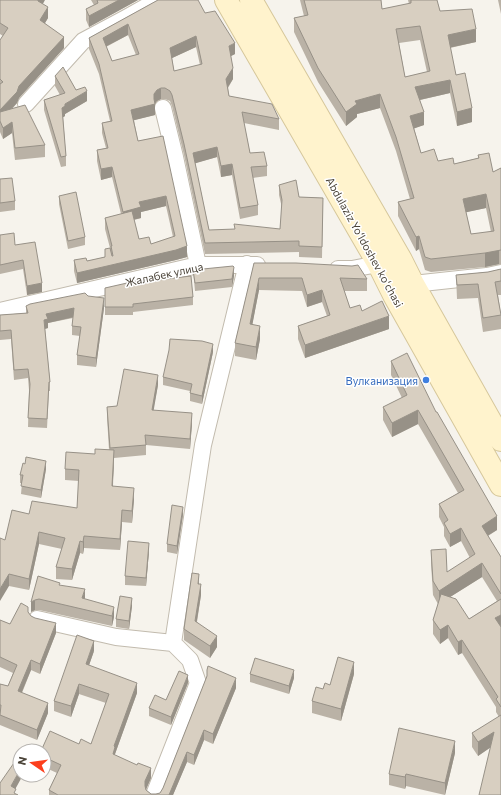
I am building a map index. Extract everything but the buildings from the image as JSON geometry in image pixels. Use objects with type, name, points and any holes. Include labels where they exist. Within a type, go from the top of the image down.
[{"type":"main road","name":"Abdulaziz Yoʻldoshev koʻchasi","points":[[226,0],[378,264],[501,485]]},
{"type":"main road","name":"Abdulaziz Yoʻldoshev koʻchasi","points":[[251,0],[402,260],[413,284],[501,440]]},
{"type":"street","points":[[26,104],[84,41],[158,0]]},
{"type":"street","points":[[163,108],[198,265]]},
{"type":"street","points":[[322,268],[352,269],[402,260]]},
{"type":"street","points":[[173,643],[203,445],[247,264]]},
{"type":"street","name":"Жалабек улица","points":[[0,311],[198,265],[269,265]]},
{"type":"street","points":[[394,295],[413,284],[487,276],[501,273]]},
{"type":"street","points":[[37,619],[116,637],[173,643],[190,660],[198,683],[154,795]]},
{"type":"place","name":"Вулканизация","points":[[426,380]]}]
